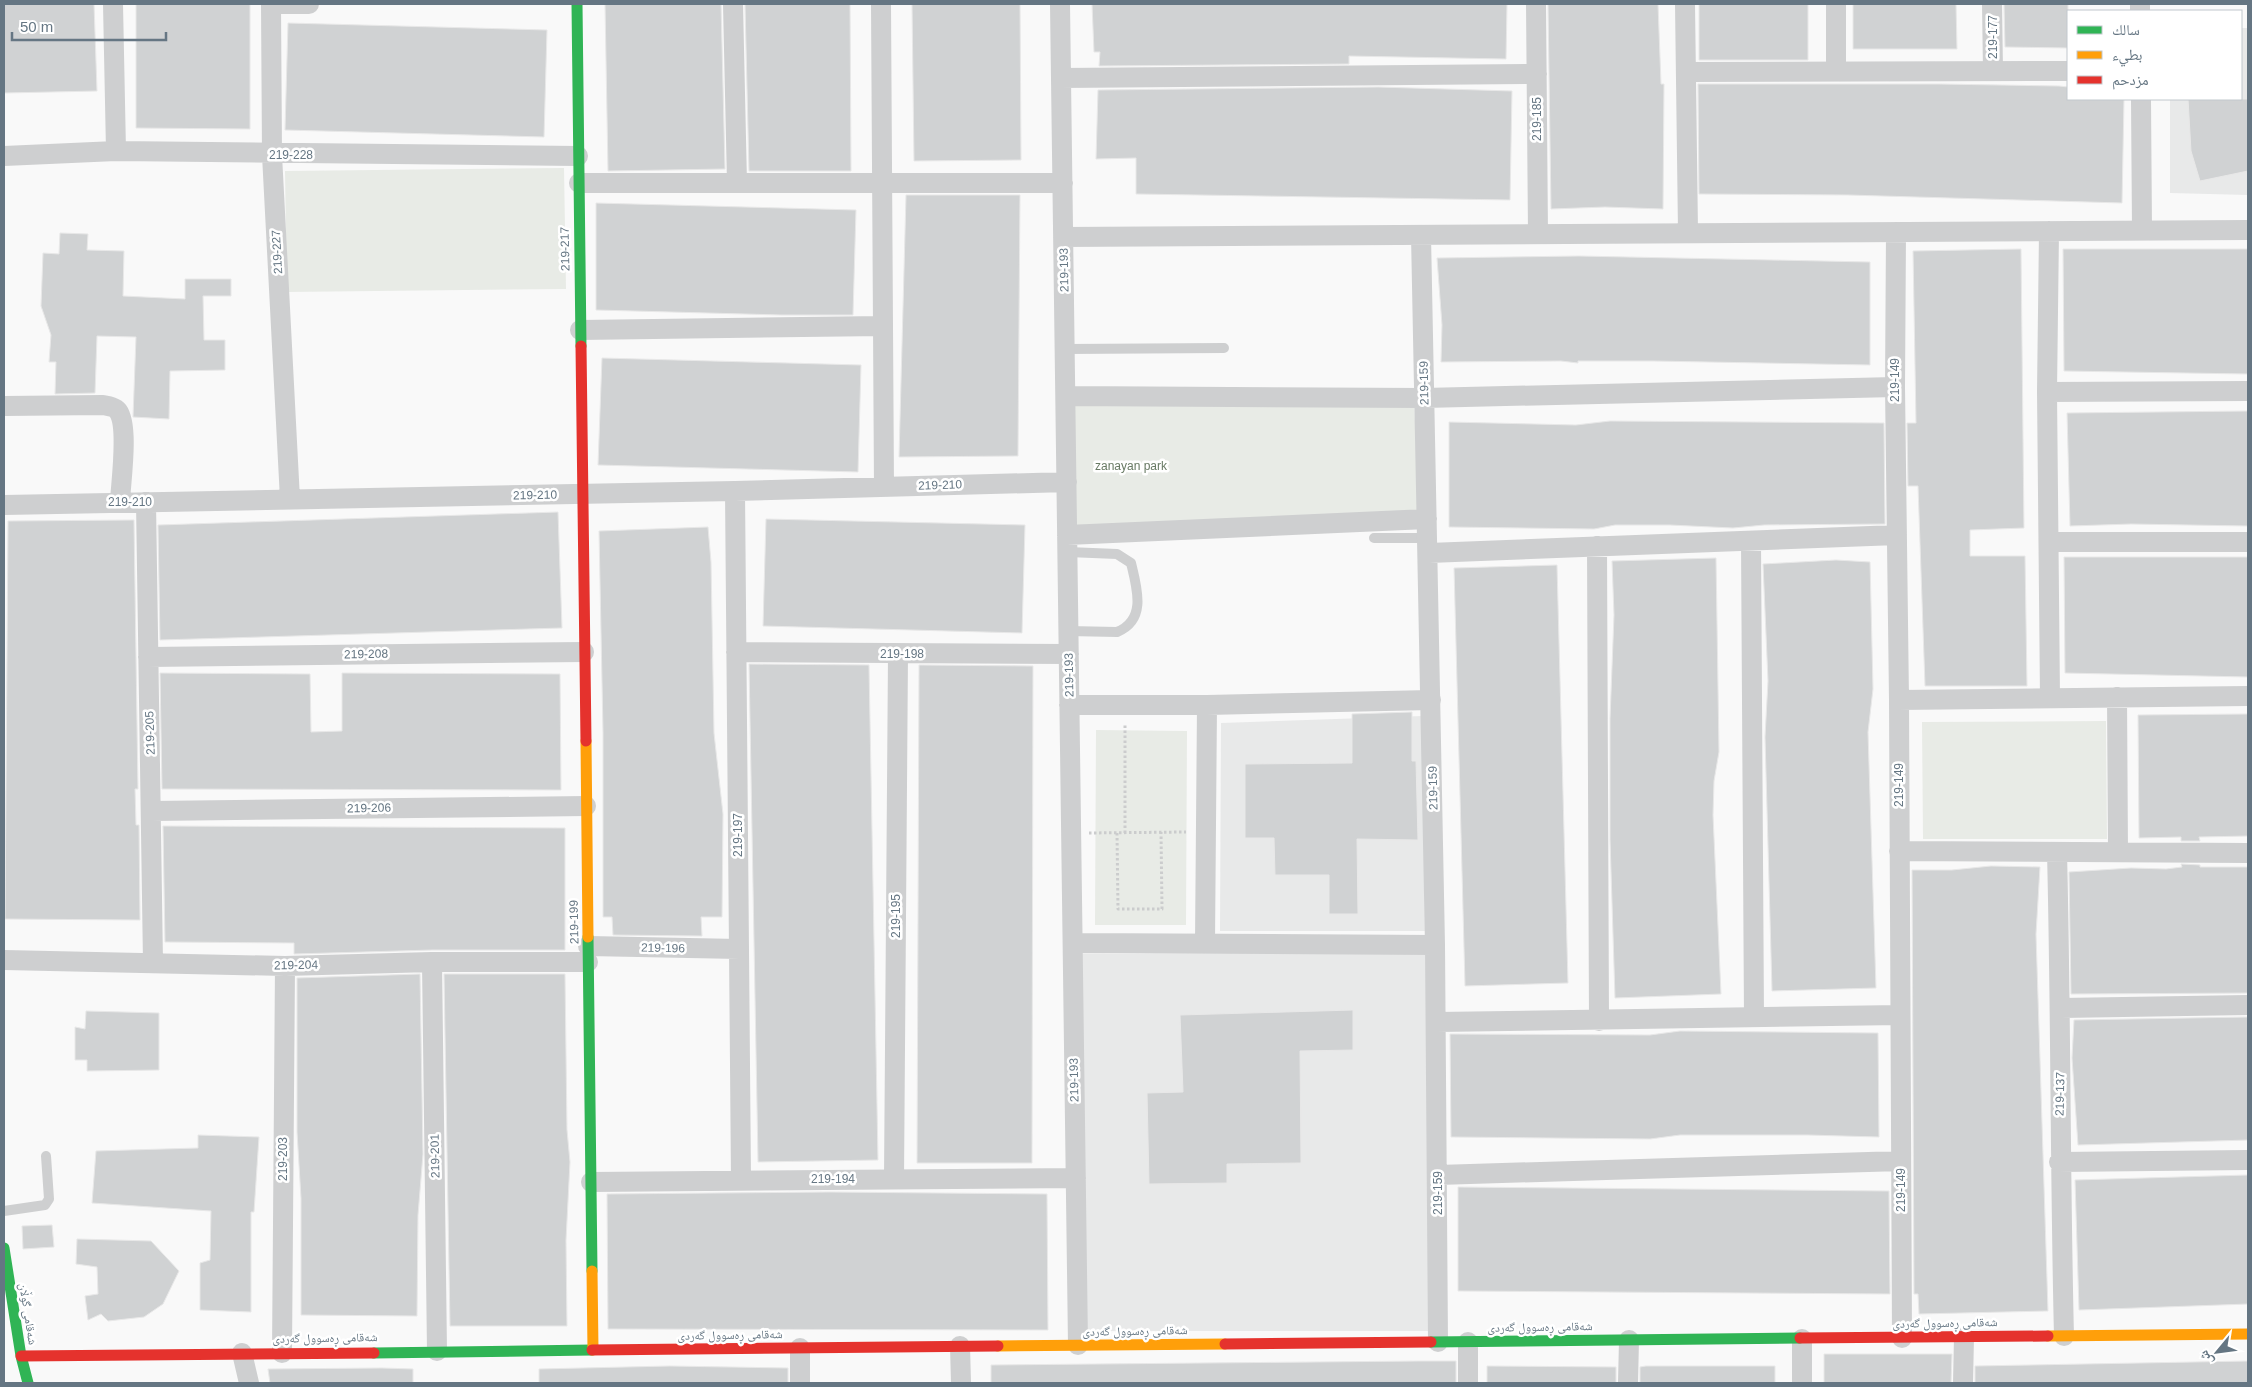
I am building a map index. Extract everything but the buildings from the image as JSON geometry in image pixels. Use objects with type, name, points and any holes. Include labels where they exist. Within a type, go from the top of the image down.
[{"type":"street","points":[[113,4],[116,152]]},
{"type":"street","points":[[270,4],[309,4]]},
{"type":"street","name":"219-227","points":[[270,4],[272,155],[290,499]]},
{"type":"street","name":"219-217","points":[[577,4],[582,494]]},
{"type":"street","points":[[733,4],[737,184]]},
{"type":"street","points":[[881,4],[884,487]]},
{"type":"street","name":"219-193","points":[[1060,4],[1078,1345]]},
{"type":"street","name":"219-185","points":[[1536,4],[1538,234]]},
{"type":"street","points":[[1685,4],[1688,232]]},
{"type":"street","points":[[1836,4],[1836,71]]},
{"type":"street","name":"219-177","points":[[1992,4],[1993,71]]},
{"type":"street","points":[[1686,72],[2067,71]]},
{"type":"street","points":[[1062,78],[1537,74]]},
{"type":"street","points":[[2141,100],[2142,230]]},
{"type":"street","name":"219-228","points":[[4,156],[116,152],[272,155],[578,156]]},
{"type":"street","points":[[579,184],[1063,183]]},
{"type":"street","points":[[1063,237],[2248,230]]},
{"type":"street","points":[[2049,231],[2047,392],[2050,698]]},
{"type":"street","name":"219-149","points":[[1896,232],[1895,388],[1900,700],[1902,1338]]},
{"type":"street","name":"219-159","points":[[1422,235],[1437,1022],[1438,1342]]},
{"type":"street","points":[[580,330],[883,326]]},
{"type":"street","points":[[1066,396],[1424,398],[1895,388]]},
{"type":"street","points":[[2047,392],[2248,391]]},
{"type":"street","points":[[4,406],[103,405],[118,411],[123,427],[120,501]]},
{"type":"street","name":"219-210","points":[[4,505],[120,501],[735,491],[1067,482]]},
{"type":"street","name":"219-197","points":[[735,491],[741,1180]]},
{"type":"street","name":"219-199","points":[[582,494],[593,1350]]},
{"type":"street","name":"219-205","points":[[146,502],[154,963]]},
{"type":"street","points":[[1068,543],[1428,536],[1597,546],[1896,535]]},
{"type":"street","points":[[1751,541],[1754,1018]]},
{"type":"street","points":[[2049,542],[2248,542]]},
{"type":"street","points":[[1597,546],[1599,1021]]},
{"type":"street","name":"219-208","points":[[148,656],[584,652]]},
{"type":"street","name":"219-198","points":[[736,652],[1069,654]]},
{"type":"street","name":"219-195","points":[[894,1179],[898,654]]},
{"type":"street","points":[[1900,700],[2248,696]]},
{"type":"street","points":[[2117,697],[2118,851]]},
{"type":"street","points":[[1069,705],[1207,705],[1431,700]]},
{"type":"street","points":[[1204,943],[1207,705]]},
{"type":"street","name":"219-206","points":[[152,811],[586,806]]},
{"type":"street","points":[[1899,851],[2248,853]]},
{"type":"street","name":"219-137","points":[[2057,852],[2061,1008],[2060,1162],[2064,1336]]},
{"type":"street","points":[[1073,943],[1435,945]]},
{"type":"street","name":"219-196","points":[[588,954],[739,949]]},
{"type":"street","name":"219-204","points":[[4,960],[285,966],[432,962],[588,954]]},
{"type":"street","name":"219-201","points":[[432,962],[437,1351]]},
{"type":"street","name":"219-203","points":[[282,1353],[285,966]]},
{"type":"street","points":[[2061,1008],[2248,1005]]},
{"type":"street","points":[[1437,1022],[1900,1015]]},
{"type":"street","points":[[2060,1162],[2248,1160]]},
{"type":"street","points":[[1438,1175],[1902,1161]]},
{"type":"street","name":"219-194","points":[[591,1182],[1076,1178]]},
{"type":"street","name":"شەقامی گوڵان","points":[[4,1248],[28,1383]]},
{"type":"street","name":"شەقامی ڕەسوول گەردی","points":[[22,1356],[2248,1334]]},
{"type":"street","points":[[1962,1383],[1964,1337]]},
{"type":"street","points":[[1802,1339],[1802,1383]]},
{"type":"street","points":[[1628,1383],[1629,1340]]},
{"type":"street","points":[[1468,1342],[1468,1383]]},
{"type":"street","points":[[960,1346],[961,1383]]},
{"type":"street","points":[[800,1348],[800,1383]]},
{"type":"street","points":[[242,1353],[249,1383]]},
{"type":"lane","points":[[1066,349],[1224,348]]},
{"type":"lane","points":[[1374,538],[1428,536]]},
{"type":"lane","points":[[1068,543],[1117,554],[1131,564],[1138,592],[1137,610],[1132,622],[1124,629],[1117,632],[1068,631]]},
{"type":"lane","points":[[4,1211],[45,1205],[49,1199],[46,1156]]},
{"type":"path","points":[[1125,705],[1125,832]]},
{"type":"path","points":[[1117,833],[1118,909],[1162,909],[1161,832]]},
{"type":"path","points":[[1071,833],[1206,832]]},
{"type":"shaded area","points":[[2242,28],[2248,28],[2248,195],[2170,193],[2170,100],[2242,100]]},
{"type":"shaded area","points":[[1423,716],[1425,931],[1220,931],[1221,723]]},
{"type":"shaded area","points":[[1428,952],[1430,1331],[1087,1331],[1077,954]]},
{"type":"green space","points":[[564,168],[566,289],[287,292],[285,171]]},
{"type":"green space","name":"zanayan park","points":[[1066,402],[1414,404],[1420,511],[1067,535]]},
{"type":"green space","points":[[2106,721],[2107,839],[1923,839],[1922,722]]},
{"type":"green space","points":[[1096,730],[1187,731],[1186,925],[1095,925]]},
{"type":"traffic: fast","points":[[577,4],[581,346]]},
{"type":"traffic: fast","points":[[588,937],[592,1271]]},
{"type":"traffic: fast","points":[[4,1248],[21,1356],[28,1383]]},
{"type":"traffic: fast","points":[[1431,1342],[1800,1338]]},
{"type":"traffic: fast","points":[[374,1353],[592,1350]]},
{"type":"traffic: slow","points":[[586,741],[588,937]]},
{"type":"traffic: slow","points":[[592,1271],[593,1350]]},
{"type":"traffic: slow","points":[[2048,1336],[2248,1334]]},
{"type":"traffic: slow","points":[[998,1346],[1225,1344]]},
{"type":"traffic: jam","points":[[581,346],[586,741]]},
{"type":"traffic: jam","points":[[1800,1338],[2048,1336]]},
{"type":"traffic: jam","points":[[1225,1344],[1431,1342]]},
{"type":"traffic: jam","points":[[592,1350],[998,1346]]},
{"type":"traffic: jam","points":[[21,1356],[374,1353]]}]
